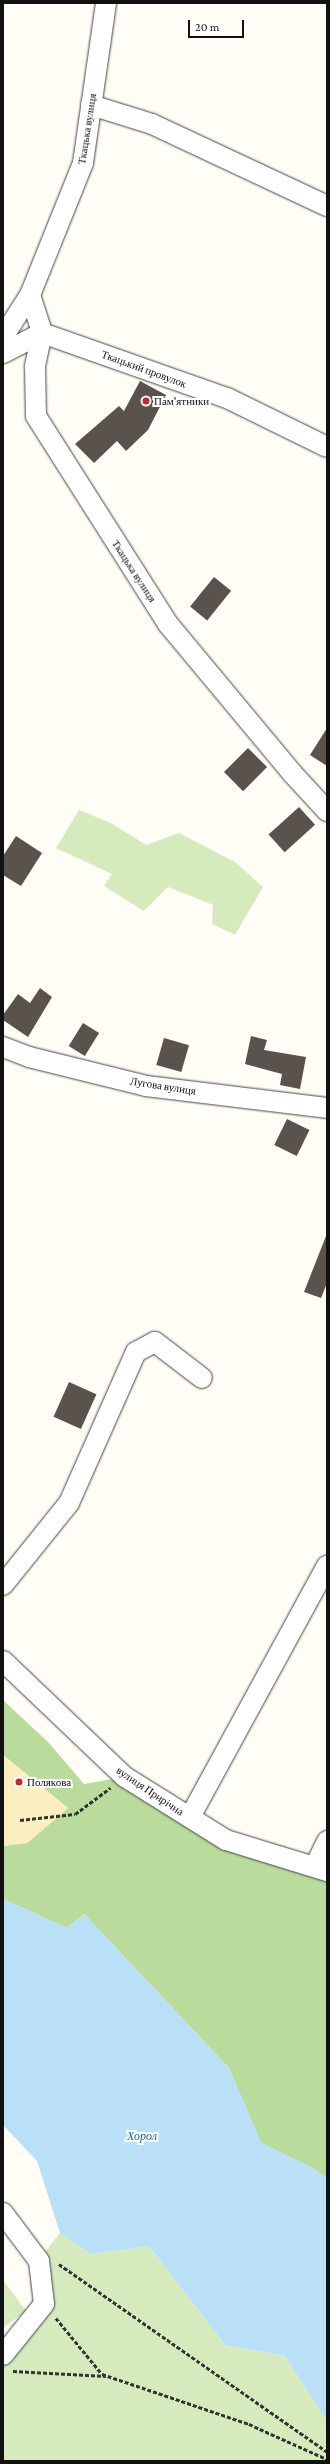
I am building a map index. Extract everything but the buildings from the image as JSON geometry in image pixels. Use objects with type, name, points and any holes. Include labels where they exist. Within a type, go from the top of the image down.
[{"type":"street","name":"Ткацька вулиця","points":[[3,337],[30,295],[83,163],[106,3]]},
{"type":"street","points":[[91,105],[152,124],[327,206]]},
{"type":"street","name":"Ткацька вулиця","points":[[30,295],[42,333],[35,368],[36,416],[168,624],[292,773],[327,810]]},
{"type":"street","points":[[3,353],[42,333]]},
{"type":"street","name":"Ткацький провулок","points":[[42,333],[227,398],[327,447]]},
{"type":"street","name":"Лугова вулиця","points":[[3,1047],[29,1057],[146,1086],[327,1108]]},
{"type":"street","points":[[3,1585],[69,1503],[136,1352],[155,1342],[202,1378]]},
{"type":"street","points":[[190,1817],[327,1566]]},
{"type":"street","name":"вулиця Прирічна","points":[[3,1661],[125,1777],[226,1840],[321,1868]]},
{"type":"street","points":[[321,1868],[327,1841]]},
{"type":"street","points":[[3,2213],[39,2261],[44,2304],[7,2363]]},
{"type":"path","points":[[20,1820],[75,1814],[125,1777]]},
{"type":"path","points":[[55,2261],[327,2452]]},
{"type":"path","points":[[44,2304],[102,2374],[249,2424],[327,2459]]},
{"type":"path","points":[[7,2363],[110,2376]]},
{"type":"green space","points":[[79,810],[111,823],[146,845],[179,833],[235,862],[263,887],[235,935],[212,924],[213,905],[168,887],[144,911],[104,886],[112,874],[56,848]]},
{"type":"green space","points":[[3,1700],[49,1743],[84,1784],[125,1777],[226,1840],[327,1871],[327,2178],[314,2169],[261,2143],[229,2068],[84,1914],[67,1928],[3,1899],[3,1846],[27,1843],[68,1808],[3,1755]]},
{"type":"green space","points":[[60,2233],[91,2254],[149,2246],[225,2345],[285,2356],[327,2421],[327,2461],[3,2461],[3,2355],[44,2304],[44,2253]]},
{"type":"green space","points":[[3,2280],[26,2311],[3,2328]]},
{"type":"sand","name":"Полякова","points":[[3,1755],[68,1808],[27,1843],[3,1846]]},
{"type":"water","name":"Хорол","points":[[3,1899],[67,1928],[84,1914],[229,2068],[261,2143],[314,2169],[327,2178],[327,2421],[285,2356],[225,2345],[149,2246],[91,2254],[60,2233],[37,2161],[3,2125]]},
{"type":"place","name":"Пам'ятники","points":[[146,401]]},
{"type":"place","name":"Полякова","points":[[19,1782]]}]
